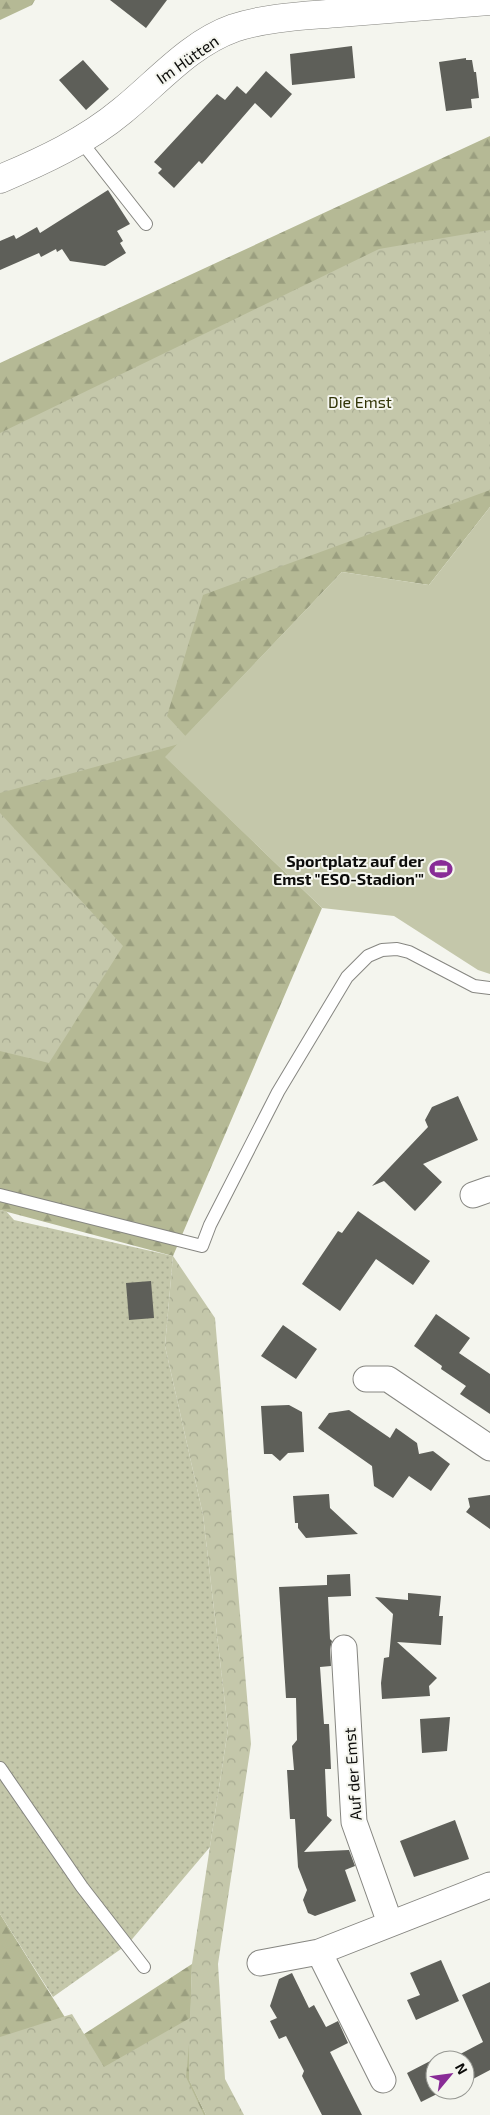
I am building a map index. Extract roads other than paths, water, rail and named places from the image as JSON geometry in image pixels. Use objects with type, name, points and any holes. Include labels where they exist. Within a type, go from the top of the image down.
[{"type":"street","name":"Im Hütten","points":[[0,179],[64,150],[80,140],[122,111],[149,85],[203,44],[234,28],[272,19],[490,1]]},
{"type":"street","points":[[366,1379],[388,1379],[490,1448]]},
{"type":"street","name":"Auf der Emst","points":[[344,1648],[354,1822],[390,1923]]},
{"type":"street","points":[[260,1962],[319,1952],[490,1885]]},
{"type":"street","points":[[319,1952],[383,2080]]},
{"type":"lane","points":[[80,140],[146,224]]},
{"type":"lane","points":[[0,1195],[202,1246],[210,1225],[278,1092],[348,977],[368,956],[397,949],[409,952],[474,986],[490,988]]},
{"type":"lane","points":[[0,1768],[82,1888],[144,1966]]},
{"type":"place","name":"Sportplatz auf der Emst \"ESO-Stadion'\"","points":[[441,869]]},
{"type":"park label","name":"Die Emst","points":[[360,401]]}]
